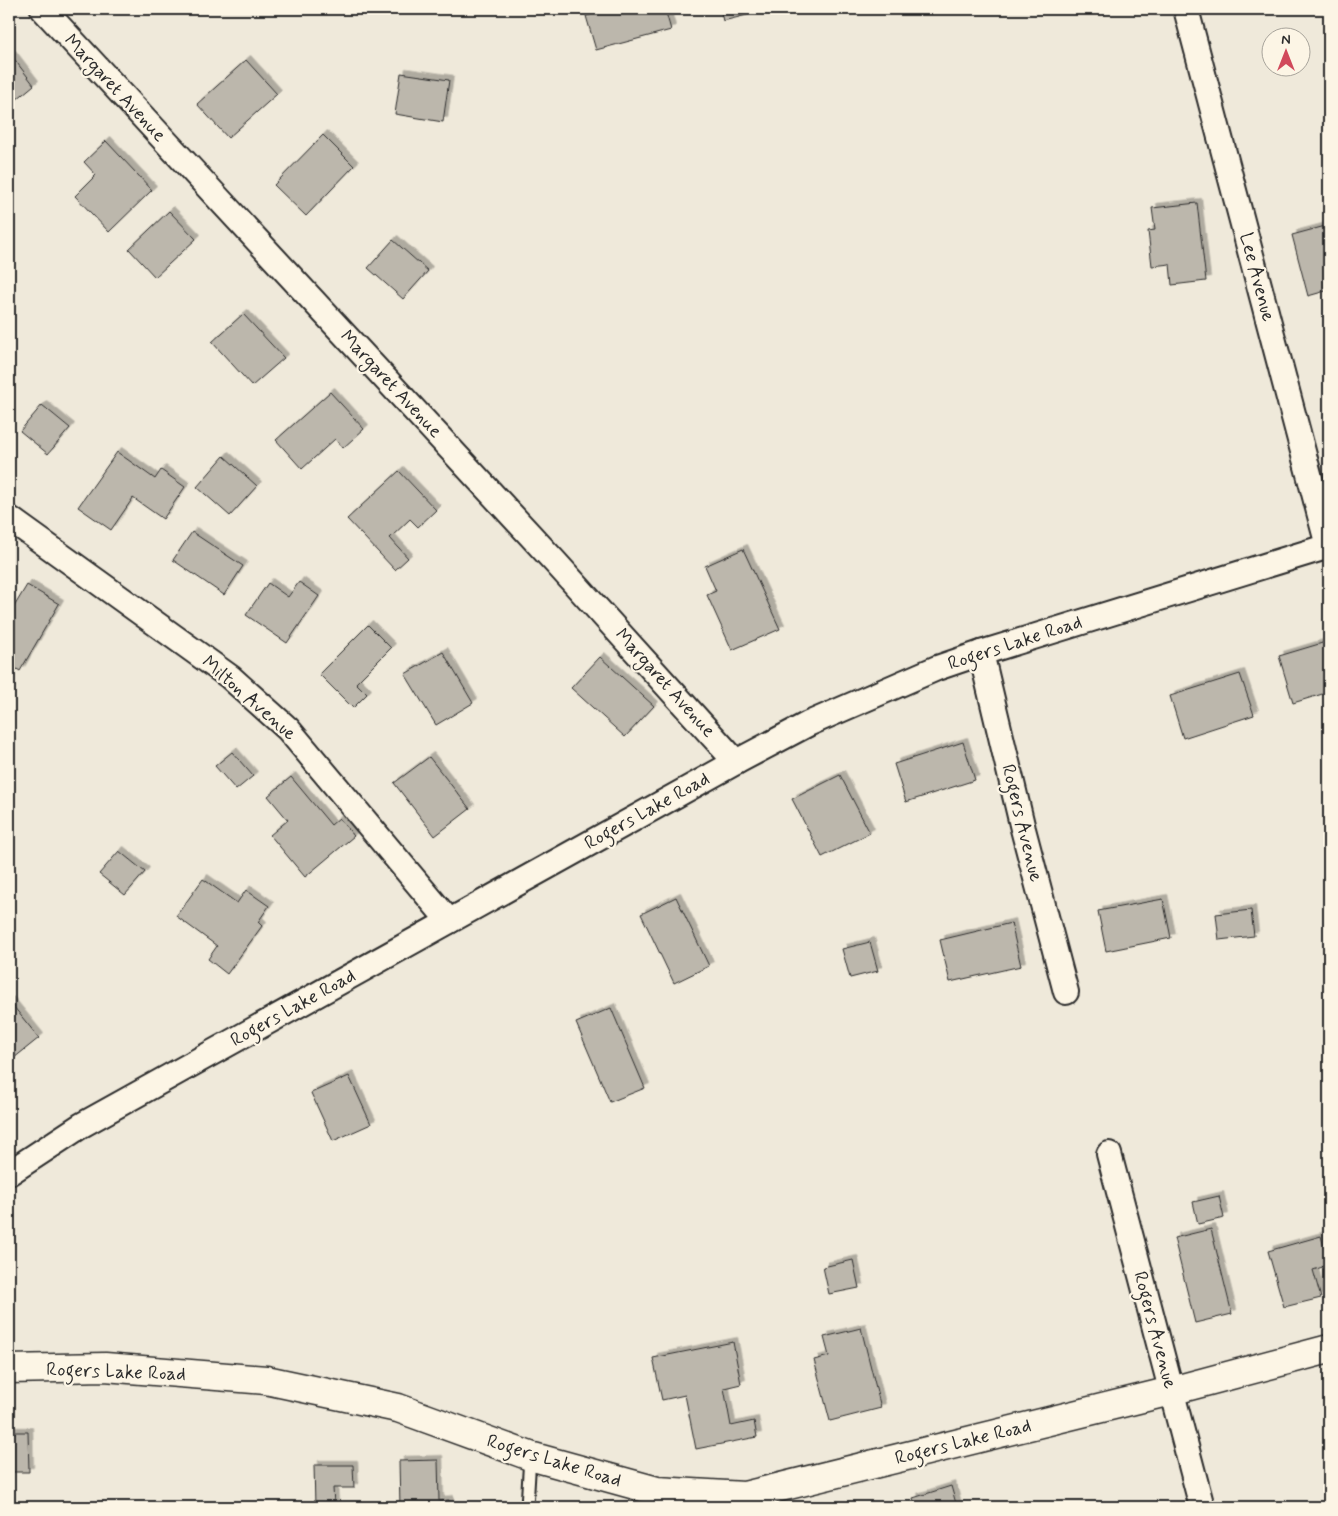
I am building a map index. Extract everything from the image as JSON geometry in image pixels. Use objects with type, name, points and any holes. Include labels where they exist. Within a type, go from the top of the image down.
[{"type":"main road","name":"Rogers Lake Road","points":[[9,1369],[104,1367],[266,1380],[398,1408],[530,1456],[665,1499],[744,1496],[1171,1391],[1329,1349]]},
{"type":"street","name":"Lee Avenue","points":[[1186,9],[1329,546]]},
{"type":"street","name":"Margaret Avenue","points":[[43,10],[556,562],[736,762]]},
{"type":"street","name":"Milton Avenue","points":[[9,518],[230,677],[288,729],[450,921]]},
{"type":"street","name":"Rogers Lake Road","points":[[9,1173],[82,1125],[736,762],[808,724],[937,668],[1329,546]]},
{"type":"street","name":"Rogers Avenue","points":[[981,653],[1023,828],[1066,992]]},
{"type":"street","name":"Rogers Avenue","points":[[1109,1154],[1202,1507]]},
{"type":"lane","points":[[527,1507],[530,1456]]},
{"type":"building","points":[[613,9],[665,9],[671,30],[596,50],[586,16]]},
{"type":"building","points":[[720,9],[771,9],[723,21]]},
{"type":"building","points":[[11,55],[34,85],[11,104],[9,102],[9,57]]},
{"type":"building","points":[[246,60],[277,94],[228,138],[197,104]]},
{"type":"building","points":[[401,73],[449,80],[443,122],[395,114]]},
{"type":"building","points":[[323,135],[354,166],[306,216],[274,185]]},
{"type":"building","points":[[106,141],[152,190],[109,232],[75,196],[96,175],[84,162]]},
{"type":"building","points":[[1197,203],[1206,281],[1172,285],[1170,264],[1152,266],[1148,231],[1155,230],[1152,208]]},
{"type":"building","points":[[169,211],[196,239],[155,277],[129,249]]},
{"type":"building","points":[[1329,225],[1329,290],[1308,296],[1292,235]]},
{"type":"building","points":[[393,240],[428,271],[403,299],[368,268]]},
{"type":"building","points":[[243,314],[284,358],[252,386],[212,342]]},
{"type":"building","points":[[330,392],[364,429],[343,448],[335,439],[302,469],[276,440]]},
{"type":"building","points":[[42,405],[70,428],[48,454],[20,431]]},
{"type":"building","points":[[117,452],[155,479],[161,470],[185,487],[163,519],[133,498],[111,530],[78,507]]},
{"type":"building","points":[[224,456],[257,486],[230,516],[197,487]]},
{"type":"building","points":[[399,471],[436,510],[418,527],[410,519],[390,538],[408,558],[395,570],[347,519]]},
{"type":"building","points":[[192,532],[243,566],[224,595],[173,560]]},
{"type":"building","points":[[743,549],[780,629],[732,650],[707,595],[716,591],[705,566]]},
{"type":"building","points":[[299,582],[319,596],[287,643],[246,615],[268,583],[288,597]]},
{"type":"building","points":[[27,585],[59,604],[20,671],[9,664],[9,615]]},
{"type":"building","points":[[368,625],[391,648],[356,683],[367,694],[353,708],[319,674]]},
{"type":"building","points":[[1329,641],[1329,692],[1293,703],[1279,656]]},
{"type":"building","points":[[443,652],[473,703],[436,725],[405,674]]},
{"type":"building","points":[[600,657],[654,706],[625,737],[571,688]]},
{"type":"building","points":[[1240,674],[1254,715],[1183,738],[1170,696]]},
{"type":"building","points":[[963,742],[975,780],[906,802],[894,764]]},
{"type":"building","points":[[232,752],[253,776],[236,790],[215,766]]},
{"type":"building","points":[[429,757],[470,809],[435,836],[394,783]]},
{"type":"building","points":[[840,775],[870,833],[822,857],[792,799]]},
{"type":"building","points":[[291,777],[331,825],[339,818],[354,836],[305,877],[270,835],[288,820],[268,796]]},
{"type":"building","points":[[119,851],[145,872],[125,895],[99,874]]},
{"type":"building","points":[[203,879],[237,903],[246,890],[269,906],[258,922],[262,926],[227,974],[208,959],[217,946],[176,916]]},
{"type":"building","points":[[676,897],[709,966],[674,983],[641,914]]},
{"type":"building","points":[[1163,899],[1171,938],[1106,951],[1098,911]]},
{"type":"building","points":[[1251,910],[1254,936],[1219,940],[1216,914]]},
{"type":"building","points":[[1011,923],[1021,966],[950,982],[940,940]]},
{"type":"building","points":[[870,942],[878,971],[850,978],[842,949]]},
{"type":"building","points":[[9,1001],[39,1038],[9,1062]]},
{"type":"building","points":[[611,1008],[645,1088],[610,1102],[576,1023]]},
{"type":"building","points":[[349,1076],[371,1124],[333,1141],[311,1093]]},
{"type":"building","points":[[1219,1196],[1224,1218],[1198,1224],[1193,1202]]},
{"type":"building","points":[[1211,1229],[1232,1314],[1195,1323],[1174,1238]]},
{"type":"building","points":[[1321,1236],[1329,1265],[1313,1270],[1321,1298],[1284,1307],[1268,1251]]},
{"type":"building","points":[[853,1260],[859,1288],[829,1294],[823,1267]]},
{"type":"building","points":[[861,1328],[881,1408],[830,1421],[814,1360],[829,1356],[824,1337]]},
{"type":"building","points":[[733,1342],[741,1384],[724,1388],[731,1426],[754,1421],[757,1437],[696,1449],[685,1395],[662,1400],[653,1358]]},
{"type":"building","points":[[1329,1407],[1329,1429],[1324,1408]]},
{"type":"building","points":[[9,1432],[28,1432],[29,1472],[9,1472]]},
{"type":"building","points":[[438,1460],[439,1501],[449,1500],[449,1507],[400,1507],[399,1461]]},
{"type":"building","points":[[314,1465],[353,1465],[354,1488],[333,1488],[334,1505],[315,1506]]},
{"type":"building","points":[[951,1486],[957,1507],[916,1507],[913,1498]]}]
